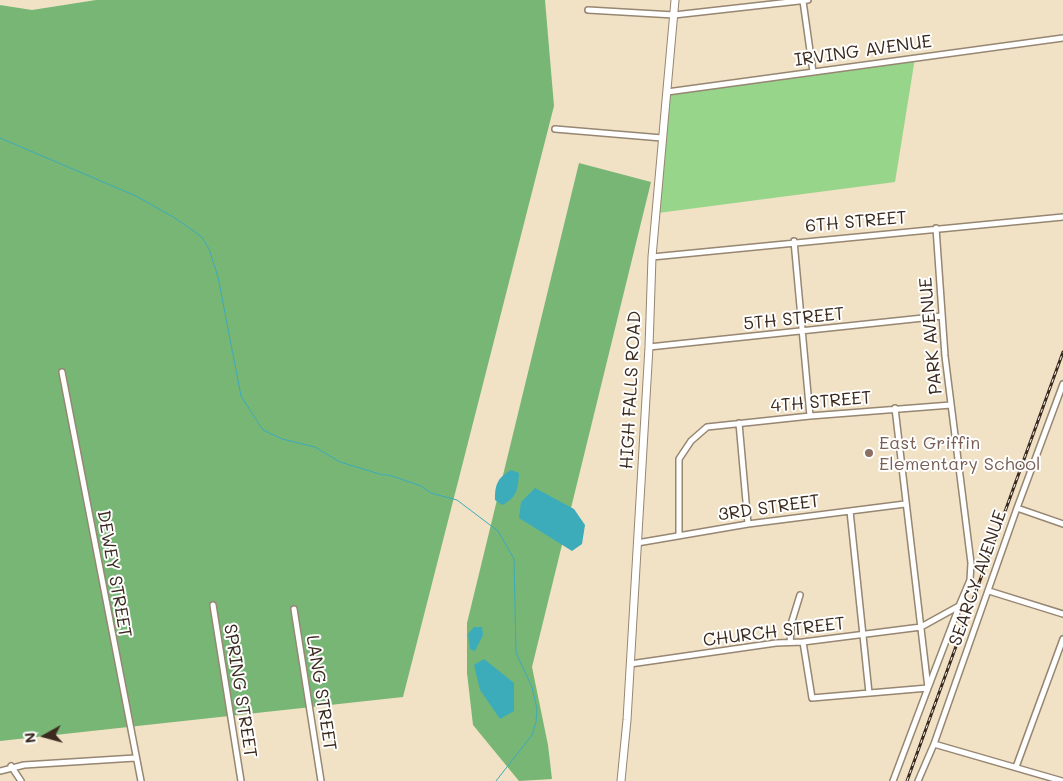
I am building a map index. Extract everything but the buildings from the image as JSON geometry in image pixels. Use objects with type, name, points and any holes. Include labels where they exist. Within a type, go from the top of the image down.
[{"type":"street","name":"HIGH FALLS ROAD","points":[[621,781],[649,347],[652,257],[675,0]]},
{"type":"street","points":[[588,10],[674,15],[805,0],[813,72]]},
{"type":"street","name":"IRVING AVENUE","points":[[666,92],[1063,38]]},
{"type":"street","points":[[555,128],[662,138]]},
{"type":"street","name":"6TH STREET","points":[[652,257],[794,241],[1063,217]]},
{"type":"street","name":"PARK AVENUE","points":[[892,781],[960,606],[971,571],[951,405],[936,228]]},
{"type":"street","points":[[794,241],[810,416]]},
{"type":"street","name":"5TH STREET","points":[[649,347],[942,316]]},
{"type":"street","name":"DEWEY STREET","points":[[62,372],[141,781]]},
{"type":"street","name":"SEARCY AVENUE","points":[[918,781],[934,744],[989,591],[1016,508],[1063,384]]},
{"type":"street","name":"4TH STREET","points":[[679,536],[679,459],[696,435],[707,428],[810,416],[951,405]]},
{"type":"street","points":[[803,642],[812,698],[928,688],[895,408]]},
{"type":"street","points":[[739,424],[748,524]]},
{"type":"street","name":"3RD STREET","points":[[637,543],[748,524],[906,504]]},
{"type":"street","points":[[1016,508],[1063,524]]},
{"type":"street","points":[[850,511],[869,693]]},
{"type":"street","points":[[989,591],[1063,614]]},
{"type":"street","points":[[790,642],[792,622],[800,595]]},
{"type":"street","name":"SPRING STREET","points":[[212,604],[241,781]]},
{"type":"street","name":"CHURCH STREET","points":[[630,664],[790,642],[864,635],[921,626],[960,606]]},
{"type":"street","name":"LANG STREET","points":[[294,609],[321,781]]},
{"type":"street","points":[[1016,767],[1063,639]]},
{"type":"street","points":[[934,744],[1059,781]]},
{"type":"street","points":[[0,770],[11,766],[136,758]]},
{"type":"street","points":[[11,766],[21,781]]},
{"type":"green space","points":[[96,0],[545,0],[554,106],[403,697],[0,741],[0,5],[32,10]]},
{"type":"green space","points":[[915,58],[895,182],[658,213],[668,92]]},
{"type":"green space","points":[[579,163],[651,182],[532,667],[548,745],[552,779],[519,781],[473,725],[467,673],[467,623]]},
{"type":"water","points":[[511,470],[519,473],[516,492],[511,499],[502,505],[495,500],[496,486],[500,479]]},
{"type":"water","points":[[535,488],[574,509],[585,525],[582,544],[572,551],[519,518],[521,502]]},
{"type":"water","points":[[474,627],[482,627],[483,635],[475,651],[470,649],[468,634]]},
{"type":"water","points":[[484,659],[514,683],[514,711],[500,719],[480,690],[474,665]]},
{"type":"waterway","points":[[0,138],[136,196],[175,218],[202,237],[209,249],[218,277],[241,396],[263,430],[282,439],[315,447],[340,462],[383,475],[389,475],[421,486],[431,493],[457,500],[498,531],[514,559],[516,653],[532,687],[537,709],[532,735],[496,781]]},
{"type":"railway","points":[[907,781],[1063,352]]},
{"type":"place","name":"East Griffin Elementary School","points":[[869,453]]}]
